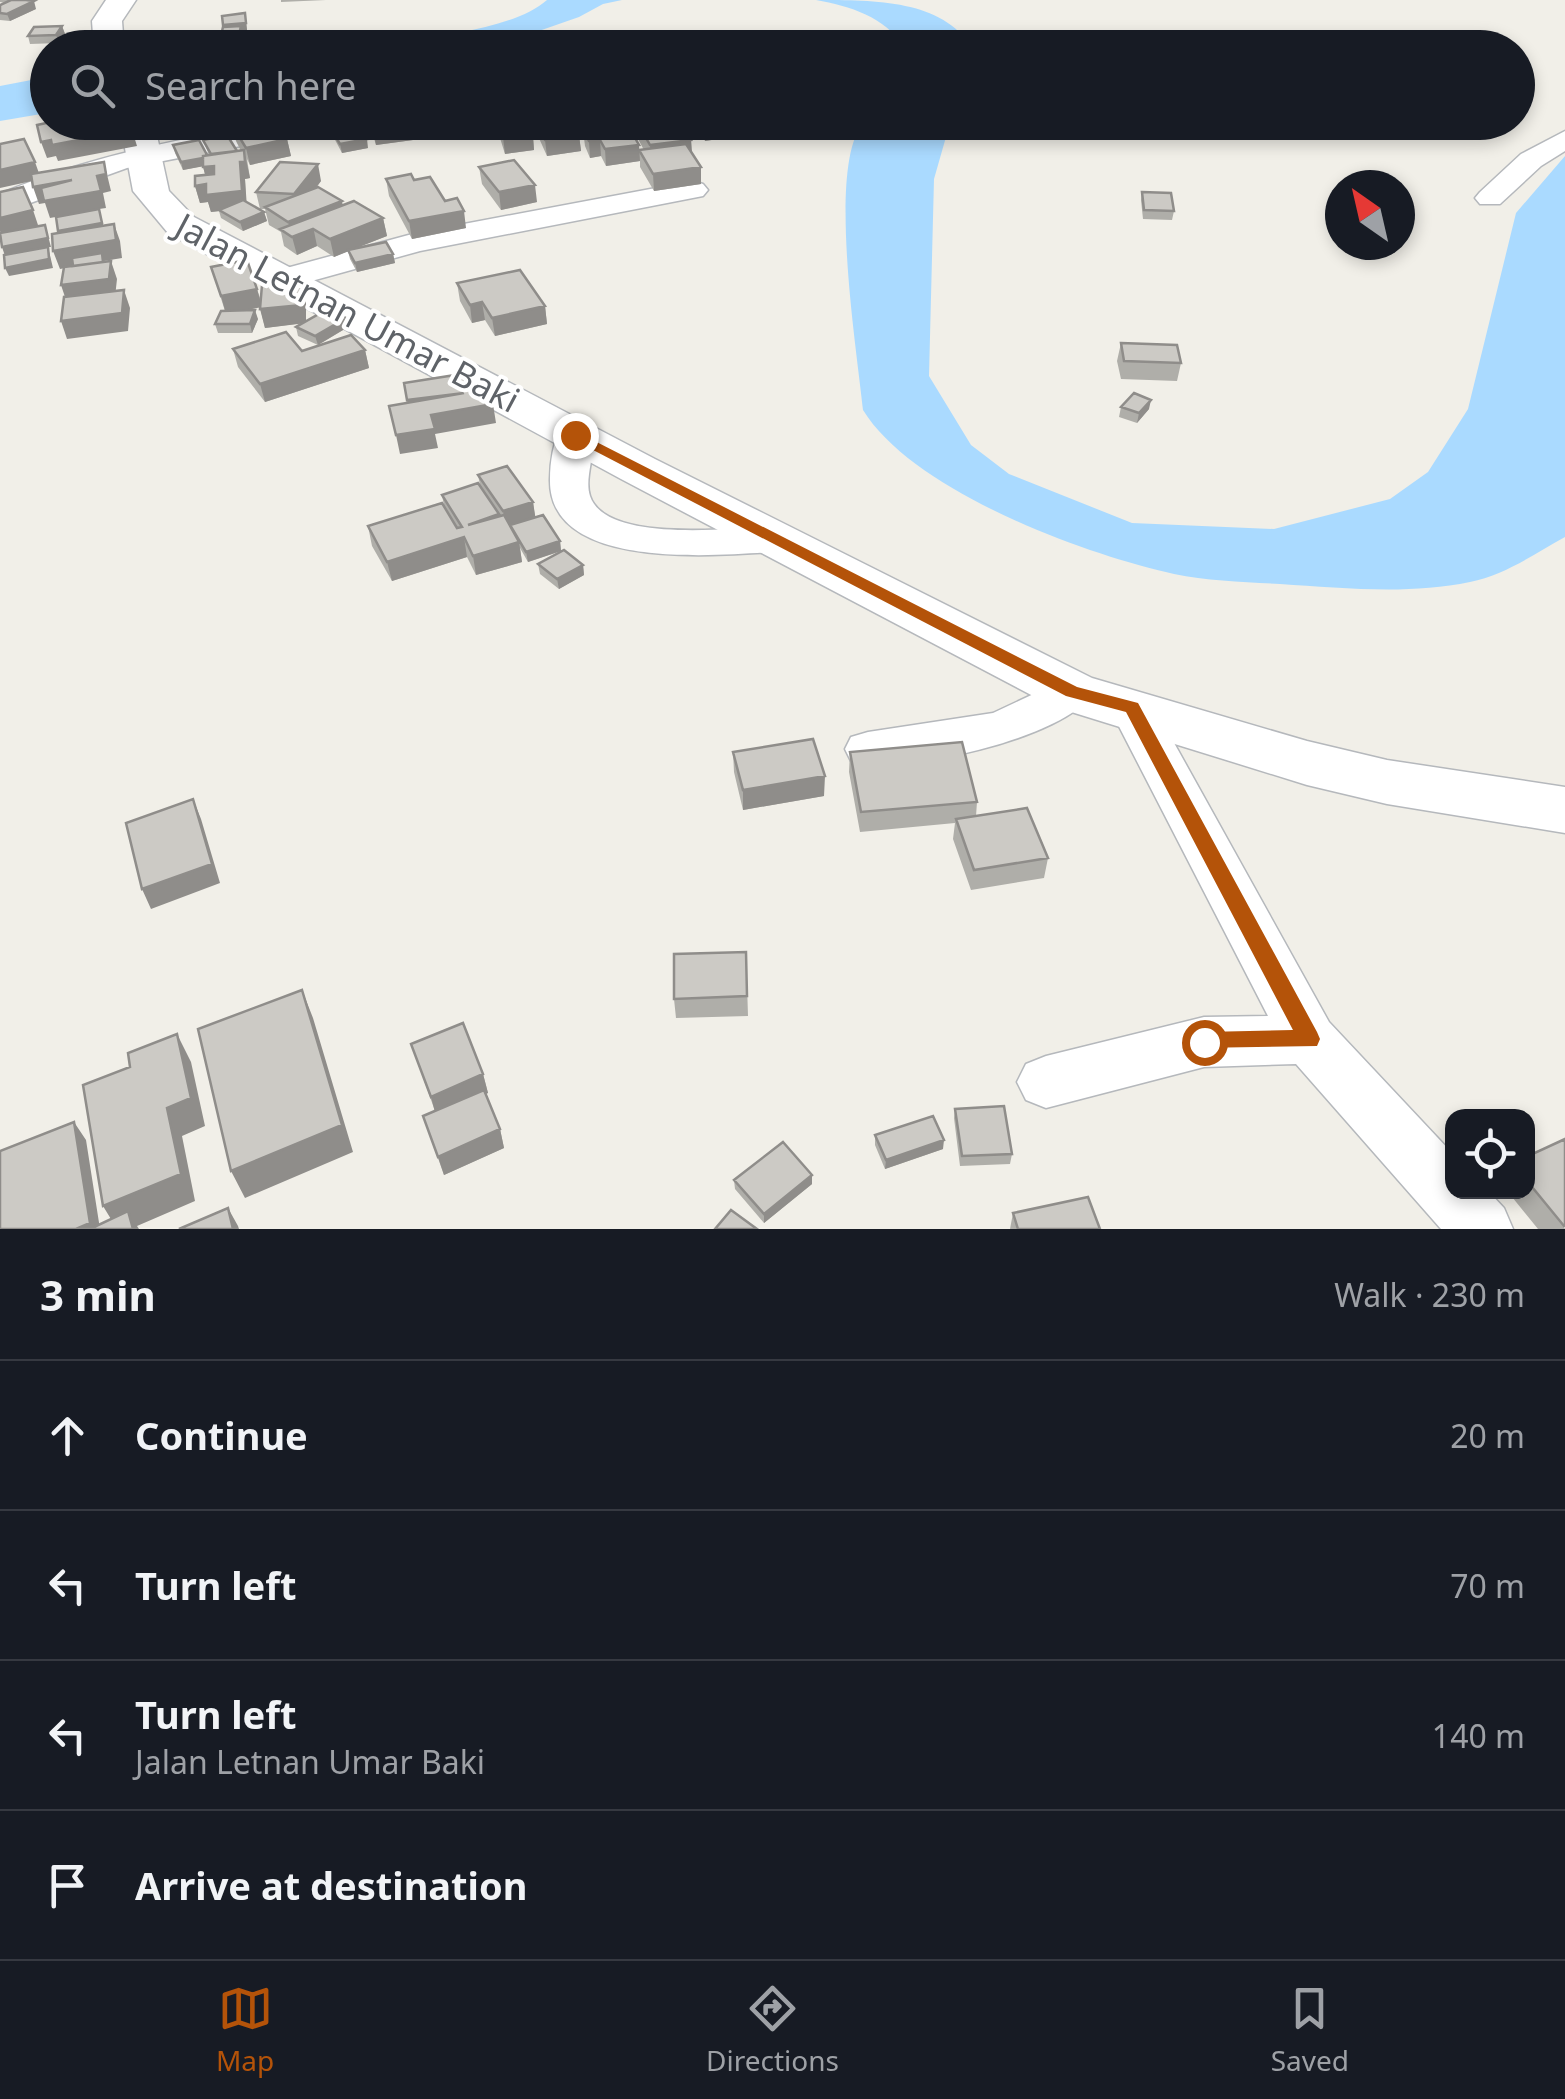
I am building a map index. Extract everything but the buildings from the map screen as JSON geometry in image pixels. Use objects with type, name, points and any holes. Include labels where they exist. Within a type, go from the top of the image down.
[{"type":"street","points":[[104,30],[107,16],[122,0]]},
{"type":"street","points":[[0,205],[140,140]]},
{"type":"street","name":"Jalan Letnan Umar Baki","points":[[140,140],[144,176],[160,209],[180,225],[1072,692],[1339,770],[1510,804],[1565,810]]},
{"type":"street","points":[[1490,198],[1531,160],[1565,140]]},
{"type":"street","points":[[279,280],[416,242],[693,190]]},
{"type":"street","points":[[575,435],[569,477],[572,502],[586,522],[606,532],[639,539],[775,539]]},
{"type":"street","points":[[868,749],[1002,730],[1053,706],[1072,692]]},
{"type":"street","points":[[1132,707],[1309,1039],[1482,1229]]},
{"type":"street","points":[[1046,1082],[1204,1042],[1309,1039]]},
{"type":"water","points":[[547,0],[622,0],[542,30],[472,30],[525,14]]},
{"type":"water","points":[[816,0],[905,6],[925,11],[958,30],[889,30],[866,15]]},
{"type":"water","points":[[30,80],[30,116],[0,121],[0,86]]},
{"type":"water","points":[[855,140],[945,140],[934,179],[929,376],[971,445],[1009,474],[1132,523],[1274,529],[1390,499],[1428,472],[1468,409],[1516,213],[1565,156],[1565,537],[1495,574],[1447,586],[1375,589],[1227,581],[1174,574],[1094,551],[1003,515],[959,492],[887,439],[863,410],[847,260],[847,178]]},
{"type":"route","points":[[575,435],[1072,692],[1132,707],[1309,1039],[1204,1042]]}]
